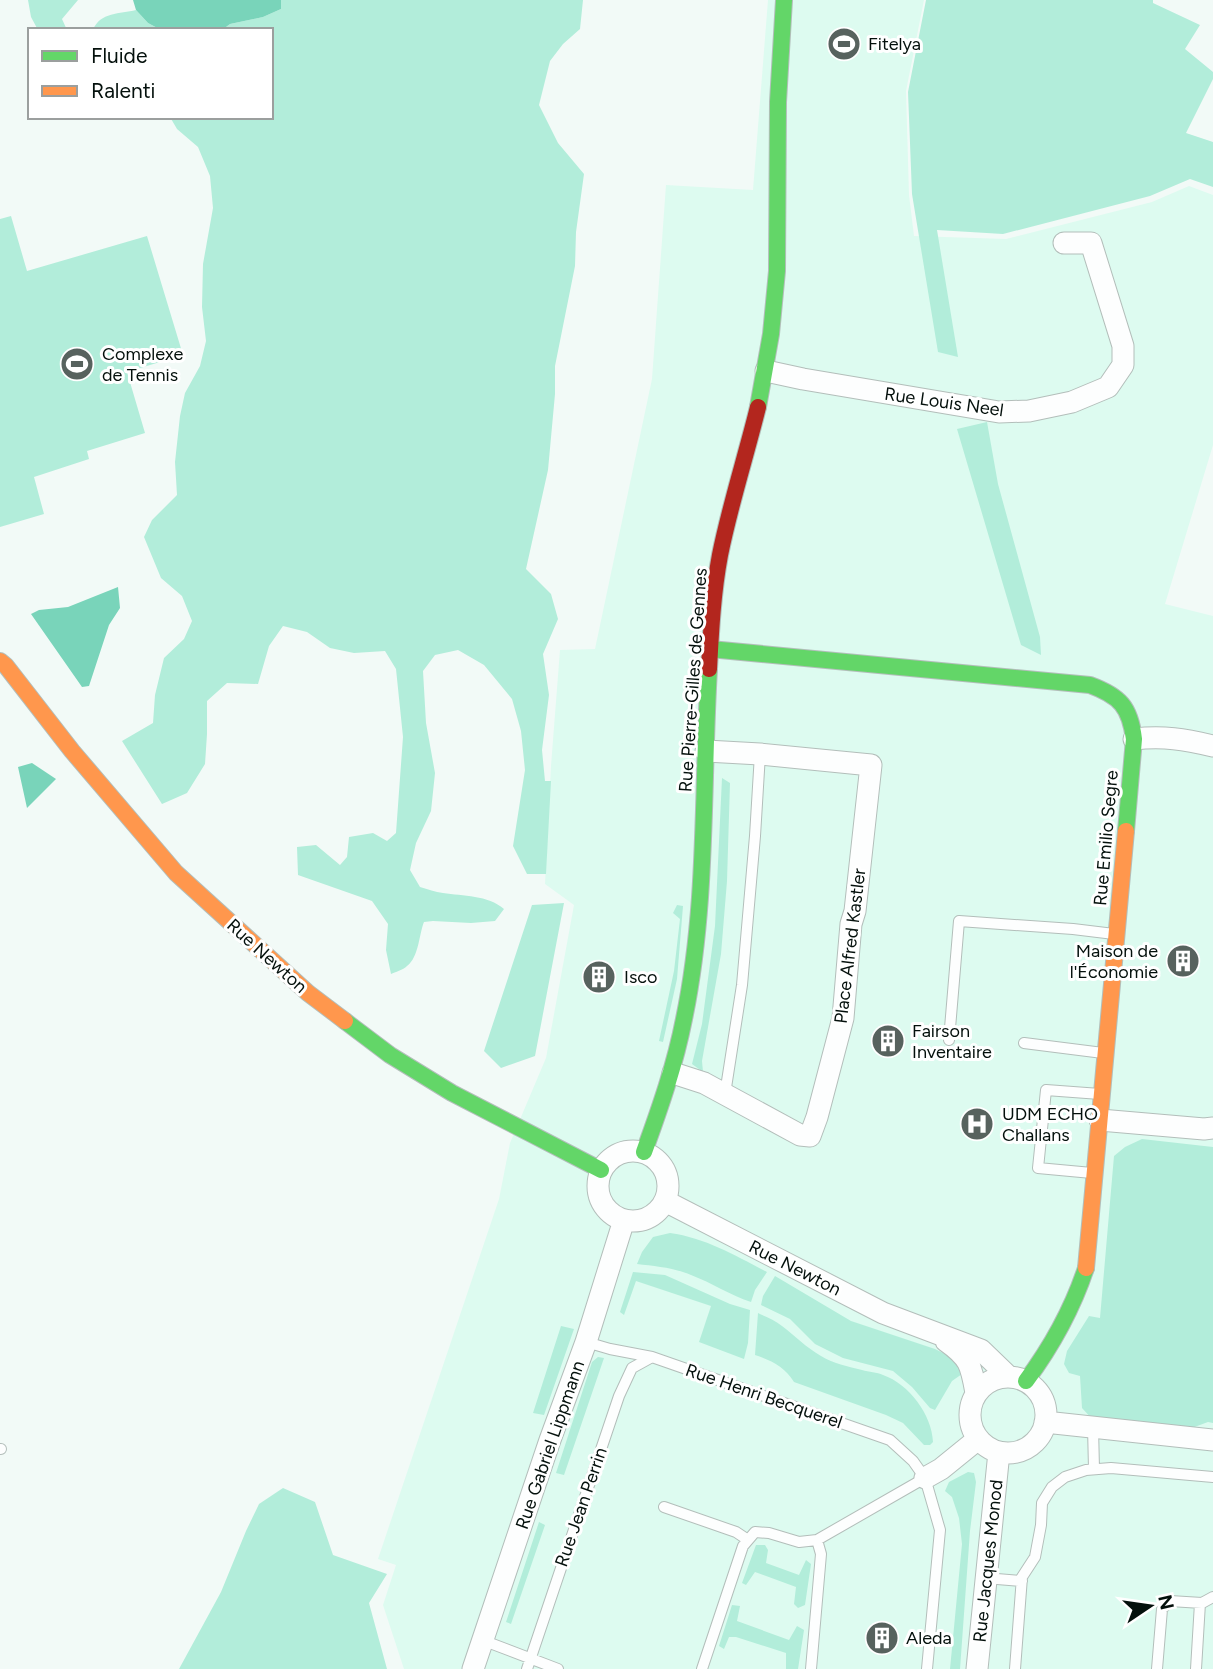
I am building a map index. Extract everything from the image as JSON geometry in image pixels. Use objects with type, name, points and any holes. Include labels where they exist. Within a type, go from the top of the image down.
[{"type":"street","name":"Rue Pierre-Gilles de Gennes","points":[[644,1152],[673,1073],[690,995],[697,932],[713,600],[719,559],[766,371],[777,286],[778,117],[784,0]]},
{"type":"street","name":"Rue Louis Neel","points":[[766,371],[999,412],[1029,411],[1072,402],[1108,387],[1123,365],[1123,346],[1091,243],[1064,243]]},
{"type":"street","name":"Rue Emilio Segre","points":[[710,649],[1090,685],[1106,690],[1125,705],[1133,726],[1134,739],[1086,1267],[1068,1317],[1047,1354],[1018,1379]]},
{"type":"street","name":"Rue Newton","points":[[0,660],[72,751],[176,873],[308,993],[390,1055],[452,1093],[601,1170]]},
{"type":"street","points":[[1134,739],[1181,738],[1213,746]]},
{"type":"street","name":"Place Alfred Kastler","points":[[673,1073],[704,1083],[800,1135],[810,1136],[843,1018],[851,924],[855,911],[871,765],[706,751]]},
{"type":"street","points":[[1100,1121],[1213,1128]]},
{"type":"street","points":[[627,1151],[644,1152],[660,1163],[668,1182],[665,1201],[654,1215],[638,1222],[624,1220],[605,1208],[597,1189],[601,1170],[612,1157],[627,1151]]},
{"type":"street","name":"Rue Newton","points":[[665,1201],[883,1313],[981,1350],[1018,1379]]},
{"type":"street","name":"Rue Gabriel Lippmann","points":[[472,1669],[586,1342],[624,1220]]},
{"type":"street","name":"Rue Newton","points":[[927,1328],[961,1352],[970,1366],[976,1393]]},
{"type":"street","points":[[997,1378],[1018,1379],[1034,1387],[1040,1395],[1046,1413],[1045,1422],[1040,1436],[1028,1447],[1014,1453],[999,1452],[978,1439],[972,1429],[971,1404],[976,1393],[985,1384],[997,1378]]},
{"type":"street","points":[[1045,1422],[1213,1440]]},
{"type":"street","points":[[925,1478],[941,1469],[978,1439]]},
{"type":"street","name":"Rue Jacques Monod","points":[[977,1669],[999,1452]]},
{"type":"lane","points":[[725,1094],[742,985],[760,754]]},
{"type":"lane","points":[[949,1040],[959,921],[1117,934]]},
{"type":"lane","points":[[1024,1043],[1106,1053]]},
{"type":"lane","points":[[1095,1174],[1038,1168],[1046,1090],[1102,1094]]},
{"type":"lane","name":"Rue Henri Becquerel","points":[[586,1342],[652,1357],[890,1440],[913,1461],[925,1478]]},
{"type":"lane","name":"Rue Jean Perrin","points":[[528,1664],[619,1396],[632,1368],[652,1357]]},
{"type":"lane","points":[[1093,1427],[1094,1469]]},
{"type":"lane","points":[[1015,1669],[1022,1577],[1035,1558],[1042,1503],[1052,1486],[1065,1477],[1086,1470],[1111,1468],[1213,1477]]},
{"type":"lane","points":[[702,1669],[743,1546],[755,1532],[769,1533],[799,1542],[817,1540],[925,1478],[940,1530],[927,1669]]},
{"type":"lane","points":[[664,1507],[736,1532],[748,1540]]},
{"type":"lane","points":[[811,1669],[821,1554],[817,1540]]},
{"type":"lane","points":[[985,1578],[1022,1581]]},
{"type":"lane","points":[[1157,1669],[1162,1609],[1170,1601],[1202,1603],[1213,1597]]},
{"type":"lane","points":[[1196,1669],[1200,1603]]},
{"type":"lane","points":[[482,1640],[528,1664],[558,1669]]},
{"type":"shaded area","points":[[28,0],[78,0],[62,19],[66,28],[37,28],[31,17]]},
{"type":"shaded area","points":[[133,0],[281,0],[281,9],[225,28],[157,28],[148,23],[136,10]]},
{"type":"shaded area","points":[[281,0],[583,0],[580,29],[563,44],[550,61],[539,105],[558,143],[584,174],[576,232],[575,266],[555,366],[548,470],[526,569],[551,594],[558,619],[543,654],[549,695],[542,750],[545,781],[551,781],[546,874],[527,874],[513,846],[525,770],[521,731],[512,699],[484,665],[458,650],[435,655],[423,671],[426,723],[435,773],[431,811],[416,843],[410,870],[420,887],[491,901],[504,909],[495,921],[424,922],[411,962],[391,974],[386,950],[388,924],[372,901],[298,875],[297,847],[316,845],[340,865],[347,857],[349,837],[373,833],[387,841],[396,833],[403,737],[396,669],[385,651],[354,653],[330,648],[307,632],[283,626],[269,646],[258,684],[227,683],[207,701],[205,764],[187,793],[162,804],[122,741],[153,723],[155,695],[164,658],[184,639],[192,621],[182,596],[161,578],[144,537],[152,520],[177,495],[175,462],[180,416],[185,393],[200,366],[206,341],[202,307],[203,264],[213,208],[210,176],[198,147],[177,129],[171,119],[273,119],[273,28],[225,28],[281,9]]},
{"type":"shaded area","points":[[768,0],[924,0],[906,91],[909,195],[914,236],[1006,239],[1152,202],[1189,186],[1213,195],[1213,445],[1165,604],[1213,616],[1213,1669],[404,1669],[383,1605],[396,1565],[378,1559],[499,1199],[510,1143],[546,1058],[574,905],[545,884],[560,650],[595,649],[652,379],[666,185],[753,190]]},
{"type":"shaded area","points":[[926,0],[1153,0],[1153,3],[1200,25],[1185,49],[1213,72],[1213,79],[1186,133],[1213,142],[1213,187],[1190,179],[1150,196],[1003,234],[937,230],[958,357],[938,352],[912,194],[908,92]]},
{"type":"shaded area","points":[[136,10],[148,23],[157,28],[94,28],[100,20],[117,13]]},
{"type":"shaded area","name":"Complexe de Tennis","points":[[11,216],[27,271],[147,236],[183,355],[127,372],[145,433],[87,451],[89,459],[34,477],[44,514],[0,527],[0,219]]},
{"type":"shaded area","points":[[987,422],[998,484],[1040,637],[1041,655],[1021,645],[957,429]]},
{"type":"shaded area","points":[[118,587],[120,608],[109,625],[89,686],[82,687],[31,614],[39,610],[68,607]]},
{"type":"shaded area","points":[[32,763],[56,779],[27,808],[18,767]]},
{"type":"shaded area","points":[[722,778],[730,783],[727,881],[721,954],[702,1061],[703,1072],[692,1064],[702,1024],[715,926]]},
{"type":"shaded area","points":[[564,903],[535,1056],[501,1068],[484,1051],[532,905]]},
{"type":"shaded area","points":[[677,905],[683,906],[677,979],[663,1042],[659,1041],[674,971],[680,919],[673,913]]},
{"type":"shaded area","points":[[1142,1139],[1213,1147],[1213,1423],[1208,1422],[1189,1429],[1093,1420],[1082,1408],[1080,1376],[1069,1373],[1064,1364],[1067,1351],[1089,1316],[1100,1318],[1114,1156]]},
{"type":"shaded area","points":[[670,1233],[708,1243],[767,1272],[755,1290],[751,1302],[685,1273],[637,1264],[653,1237]]},
{"type":"shaded area","points":[[633,1272],[665,1275],[750,1310],[744,1359],[699,1342],[711,1306],[636,1281],[624,1315],[620,1312]]},
{"type":"shaded area","points":[[775,1276],[851,1321],[935,1349],[951,1357],[962,1374],[952,1381],[935,1410],[930,1408],[912,1387],[893,1371],[843,1358],[815,1344],[790,1319],[761,1305],[763,1296]]},
{"type":"shaded area","points":[[758,1313],[779,1324],[811,1349],[835,1363],[881,1374],[902,1385],[924,1411],[933,1442],[924,1445],[903,1423],[794,1382],[777,1365],[755,1355]]},
{"type":"shaded area","points":[[561,1326],[574,1329],[544,1415],[533,1413]]},
{"type":"shaded area","points":[[598,1357],[604,1358],[564,1475],[556,1473],[592,1362]]},
{"type":"shaded area","points":[[968,1472],[974,1473],[976,1482],[960,1669],[950,1669],[962,1544],[959,1518],[952,1497],[945,1491],[949,1482]]},
{"type":"shaded area","points":[[283,1488],[315,1502],[333,1555],[387,1574],[369,1603],[387,1669],[179,1669],[221,1592],[259,1504]]},
{"type":"shaded area","points":[[539,1522],[545,1525],[511,1624],[506,1622]]},
{"type":"shaded area","points":[[756,1545],[765,1545],[768,1550],[766,1563],[799,1575],[806,1560],[811,1564],[805,1605],[798,1608],[794,1604],[796,1587],[755,1572],[746,1585],[742,1583]]},
{"type":"shaded area","points":[[732,1605],[740,1606],[737,1621],[789,1640],[797,1626],[804,1630],[798,1669],[786,1669],[786,1653],[736,1637],[729,1637],[724,1649],[719,1646]]},
{"type":"traffic: fast","points":[[758,407],[771,334],[777,271],[778,102],[784,0]]},
{"type":"traffic: fast","points":[[710,649],[1090,685],[1100,689],[1122,704],[1132,728],[1134,739],[1126,831]]},
{"type":"traffic: fast","points":[[644,1152],[676,1053],[692,976],[701,888],[709,669]]},
{"type":"traffic: fast","points":[[345,1021],[390,1055],[452,1093],[601,1170]]},
{"type":"traffic: fast","points":[[1026,1381],[1060,1327],[1086,1268]]},
{"type":"traffic: slow","points":[[0,661],[176,873],[308,993],[345,1021]]},
{"type":"traffic: slow","points":[[1086,1268],[1126,831]]},
{"type":"traffic: jam","points":[[709,669],[720,555],[758,407]]},
{"type":"place","name":"Fitelya","points":[[844,44]]},
{"type":"place","name":"Complexe de Tennis","points":[[77,364]]},
{"type":"place","name":"Maison de l'Économie","points":[[1183,961]]},
{"type":"place","name":"Isco","points":[[599,977]]},
{"type":"place","name":"Fairson Inventaire","points":[[888,1041]]},
{"type":"place","name":"UDM ECHO Challans","points":[[977,1124]]},
{"type":"place","name":"Aleda","points":[[882,1638]]}]
